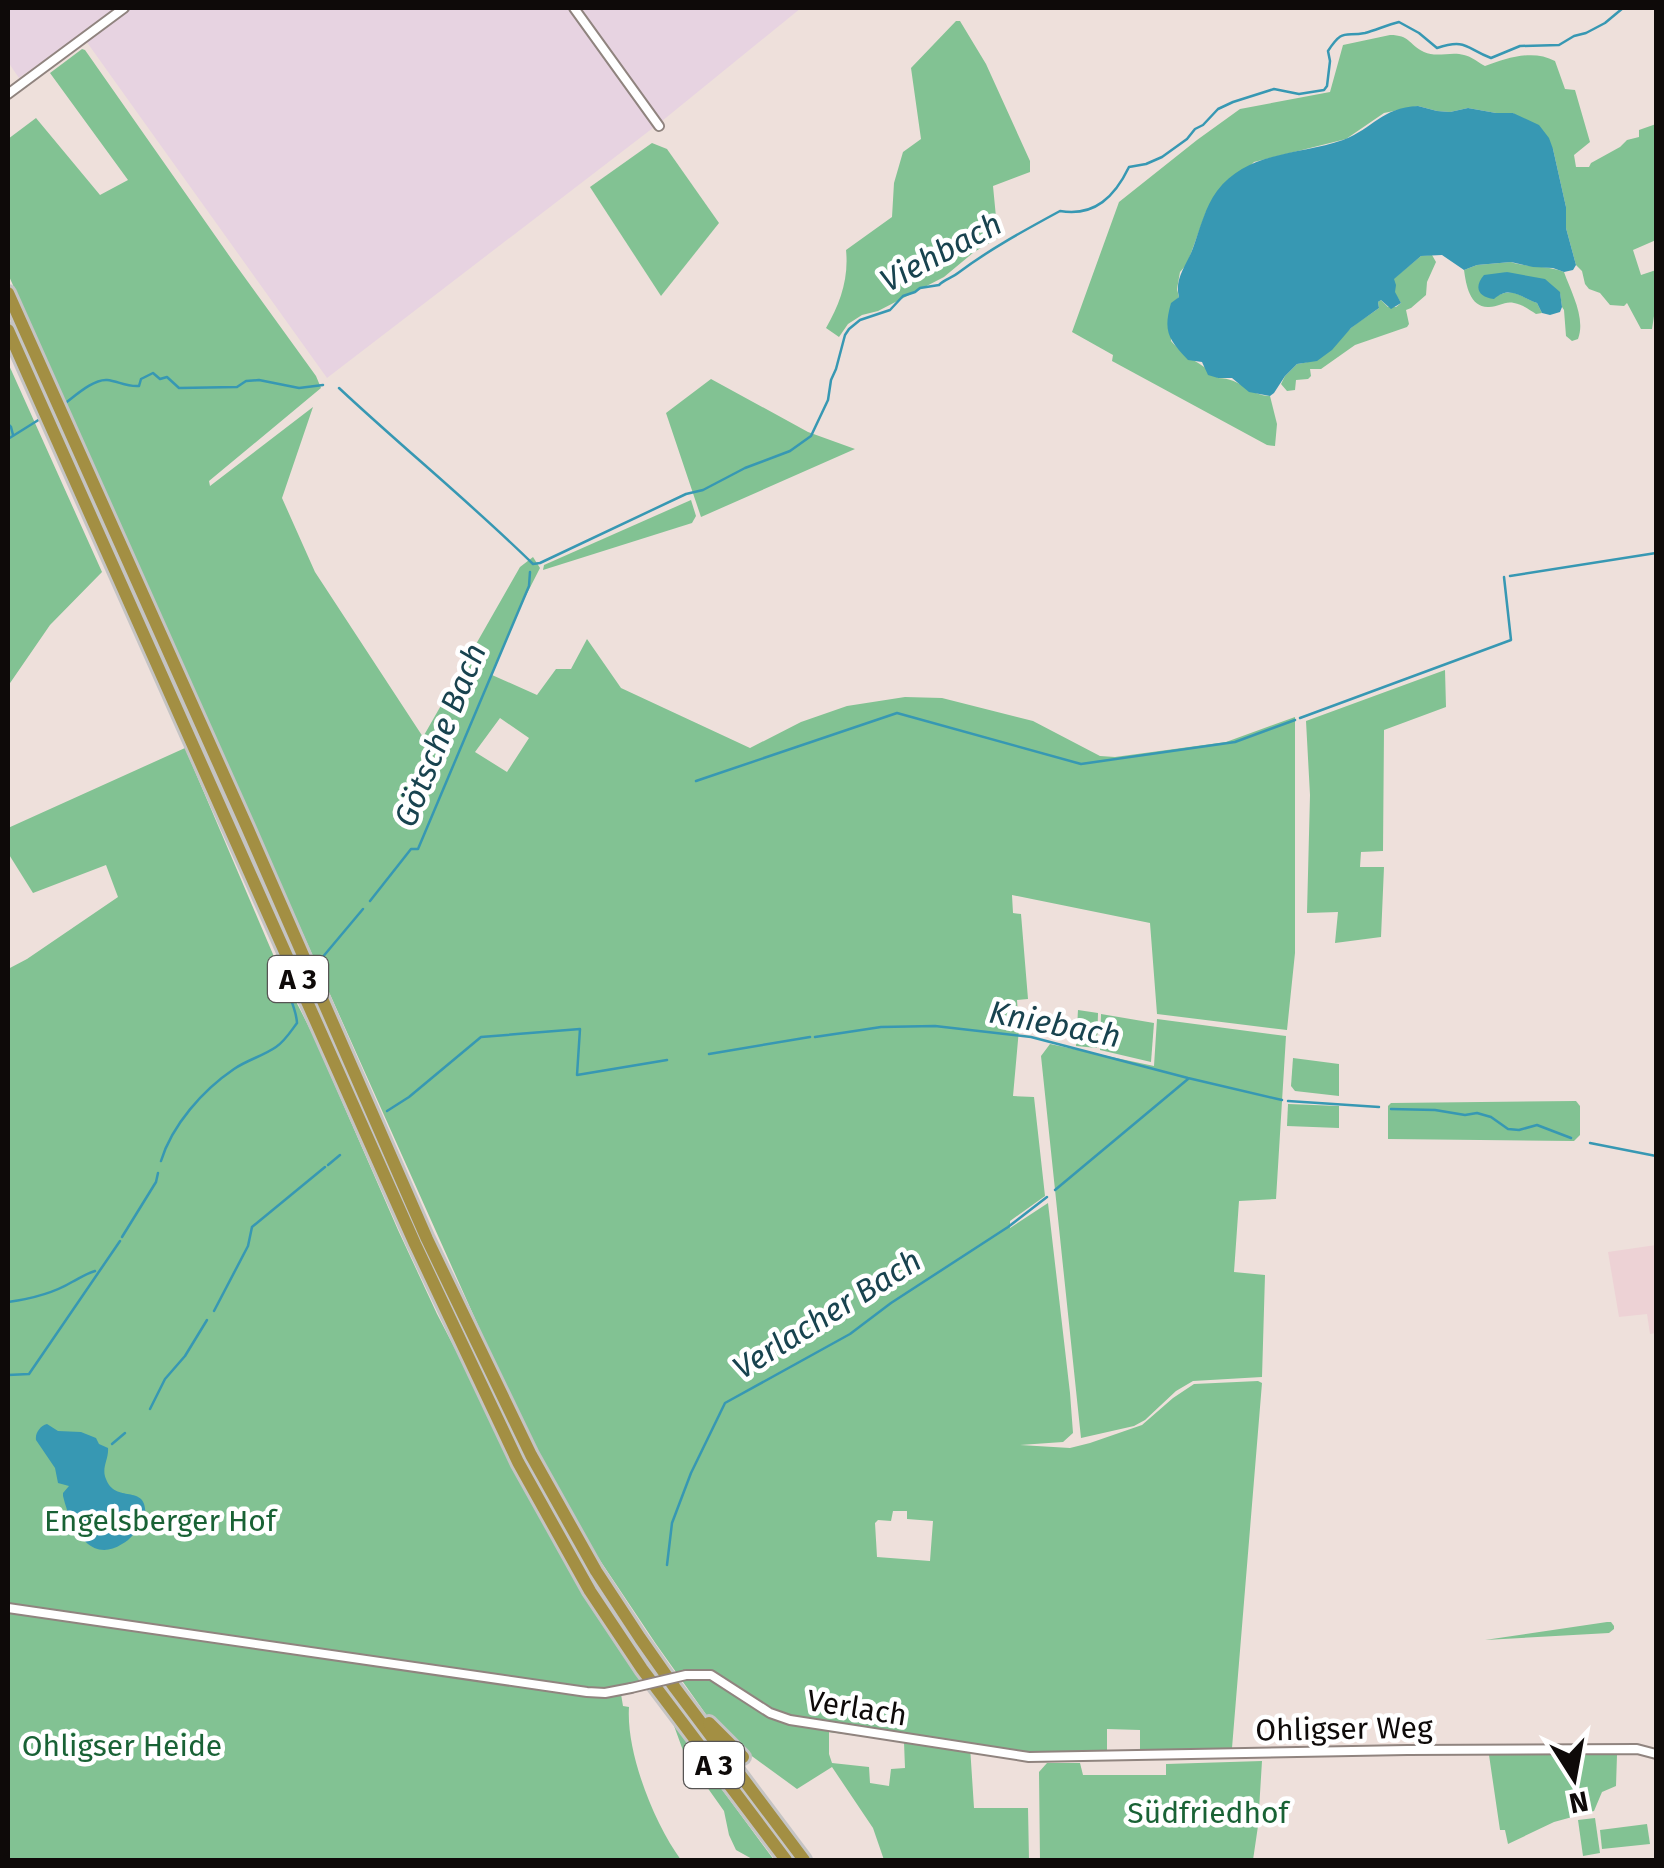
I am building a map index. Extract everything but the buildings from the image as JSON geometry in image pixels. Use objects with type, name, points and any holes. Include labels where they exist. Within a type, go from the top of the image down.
[{"type":"highway","name":"A 3","points":[[8,293],[427,1240],[531,1455],[596,1571],[674,1688],[804,1860]]},
{"type":"highway","name":"A 3","points":[[8,330],[415,1244],[518,1462],[590,1591],[642,1669],[786,1860]]},
{"type":"highway","points":[[642,1669],[660,1704]]},
{"type":"highway","points":[[674,1688],[743,1757]]},
{"type":"street","points":[[8,94],[124,8]]},
{"type":"street","points":[[574,8],[659,126]]},
{"type":"street","name":"Verlach","points":[[8,1608],[587,1692],[605,1693],[686,1675],[711,1675],[790,1720],[1032,1757]]},
{"type":"street","name":"Ohligser Weg","points":[[1032,1757],[1458,1749],[1637,1749],[1656,1754]]},
{"type":"shaded area","points":[[8,8],[801,8],[662,121],[327,378],[81,34],[19,78],[8,62]]},
{"type":"shaded area","points":[[1656,1245],[1656,1333],[1650,1334],[1647,1314],[1619,1317],[1608,1252]]},
{"type":"green space","points":[[960,21],[986,64],[1030,161],[1030,172],[993,186],[998,238],[944,277],[878,311],[862,315],[848,324],[839,337],[826,328],[842,291],[846,250],[892,217],[894,183],[903,152],[921,139],[911,68]]},
{"type":"green space","points":[[1390,35],[1405,38],[1429,54],[1464,55],[1485,66],[1529,55],[1555,61],[1565,89],[1575,90],[1590,142],[1574,155],[1576,167],[1589,167],[1627,140],[1639,137],[1639,130],[1656,124],[1656,240],[1633,250],[1641,275],[1656,270],[1652,329],[1641,329],[1627,303],[1610,305],[1585,284],[1566,228],[1566,207],[1553,149],[1513,113],[1468,108],[1450,112],[1418,106],[1384,113],[1346,139],[1254,162],[1206,212],[1187,264],[1180,272],[1171,341],[1218,378],[1270,396],[1277,424],[1275,446],[1112,361],[1113,355],[1072,332],[1119,202],[1240,109],[1330,92],[1343,45]]},
{"type":"green space","points":[[85,50],[316,376],[321,388],[209,481],[210,486],[313,407],[282,498],[315,572],[423,737],[520,567],[533,557],[540,568],[492,675],[537,695],[556,669],[571,669],[587,639],[621,688],[750,748],[801,722],[847,706],[905,697],[942,698],[1033,721],[1100,756],[1115,757],[1226,742],[1295,717],[1295,953],[1287,1030],[1157,1014],[1150,923],[1012,895],[1013,913],[1021,914],[1028,999],[1017,1000],[1019,1029],[1013,1096],[1034,1097],[1045,1196],[1010,1221],[1010,1228],[1048,1203],[1073,1433],[1063,1442],[1020,1445],[1070,1448],[1142,1425],[1194,1384],[1262,1383],[1232,1748],[1140,1752],[1140,1730],[1107,1729],[1107,1751],[1028,1753],[970,1746],[974,1808],[1028,1808],[1029,1860],[884,1860],[873,1828],[832,1767],[797,1789],[734,1743],[710,1720],[656,1644],[575,1523],[515,1408],[8,274],[8,139],[36,118],[100,195],[128,180],[50,73]],"holes":[[[500,718],[529,738],[507,772],[475,752]],[[893,1511],[907,1511],[907,1519],[933,1521],[930,1561],[877,1557],[875,1523],[891,1521]],[[829,1732],[904,1742],[905,1768],[891,1769],[889,1786],[870,1783],[869,1767],[832,1763]]]},
{"type":"green space","points":[[652,143],[667,149],[719,223],[661,296],[590,187]]},
{"type":"green space","points":[[1432,255],[1436,262],[1426,295],[1406,310],[1407,327],[1355,345],[1321,369],[1310,369],[1308,379],[1296,380],[1295,390],[1287,391],[1281,384],[1297,364],[1315,360],[1327,351],[1379,308],[1381,300],[1388,307],[1401,303],[1394,292],[1393,279],[1421,256]]},
{"type":"green space","points":[[1511,262],[1564,272],[1579,314],[1578,339],[1572,341],[1566,336],[1560,293],[1506,272],[1498,295],[1518,294],[1537,303],[1542,313],[1510,303],[1483,306],[1473,300],[1464,270]]},
{"type":"green space","points":[[8,363],[102,572],[50,625],[8,686]]},
{"type":"green space","points":[[711,379],[808,432],[855,449],[701,517],[666,413]]},
{"type":"green space","points":[[691,500],[696,516],[692,523],[543,570],[544,565]]},
{"type":"green space","points":[[1445,670],[1446,707],[1384,730],[1383,851],[1361,852],[1360,867],[1384,867],[1381,937],[1335,943],[1338,912],[1307,913],[1310,795],[1306,721]]},
{"type":"green space","points":[[185,748],[278,966],[313,1035],[437,1314],[580,1590],[641,1681],[620,1688],[623,1706],[629,1707],[632,1745],[644,1787],[681,1860],[8,1860],[8,969],[118,897],[106,865],[33,893],[8,853],[8,828]]},
{"type":"green space","points":[[1078,1010],[1098,1013],[1097,1048],[1076,1046]]},
{"type":"green space","points":[[1101,1014],[1154,1023],[1151,1062],[1100,1050]]},
{"type":"green space","points":[[1157,1019],[1286,1036],[1276,1199],[1239,1201],[1234,1272],[1265,1275],[1262,1377],[1193,1381],[1134,1426],[1081,1438],[1041,1056],[1050,1044],[1154,1066]]},
{"type":"green space","points":[[1293,1058],[1339,1064],[1339,1096],[1295,1091],[1291,1086]]},
{"type":"green space","points":[[1576,1101],[1580,1106],[1580,1135],[1574,1141],[1388,1139],[1391,1103]]},
{"type":"green space","points":[[1288,1104],[1339,1106],[1339,1128],[1287,1126]]},
{"type":"green space","points":[[1611,1622],[1614,1629],[1609,1633],[1485,1640]]},
{"type":"green space","points":[[673,1723],[774,1860],[754,1860],[736,1850],[724,1811],[685,1756]]},
{"type":"green space","points":[[1489,1755],[1617,1755],[1616,1786],[1602,1792],[1594,1811],[1554,1822],[1508,1844],[1505,1830],[1500,1830]]},
{"type":"green space","name":"Südfriedhof","points":[[1262,1761],[1253,1860],[1040,1860],[1039,1772],[1047,1763],[1080,1763],[1083,1775],[1166,1775],[1166,1764]]},
{"type":"green space","points":[[1595,1818],[1600,1853],[1583,1856],[1578,1820]]},
{"type":"green space","points":[[1647,1824],[1650,1844],[1602,1849],[1600,1830]]},
{"type":"water","points":[[1418,106],[1450,112],[1468,108],[1513,113],[1539,125],[1553,149],[1576,265],[1573,270],[1564,272],[1511,262],[1464,270],[1442,255],[1421,256],[1394,279],[1401,303],[1391,309],[1381,300],[1378,302],[1379,308],[1351,328],[1332,350],[1317,361],[1297,364],[1270,396],[1249,392],[1232,378],[1208,375],[1202,362],[1188,360],[1169,334],[1169,313],[1171,303],[1179,297],[1180,278],[1217,191],[1243,168],[1259,161],[1343,140],[1386,114]]},
{"type":"water","points":[[1507,272],[1545,279],[1560,292],[1560,312],[1542,313],[1537,303],[1515,294],[1505,293],[1494,299],[1481,294],[1478,288],[1484,275]]},
{"type":"water","points":[[47,1424],[58,1431],[81,1432],[108,1448],[106,1479],[117,1491],[137,1497],[145,1508],[145,1520],[126,1542],[99,1549],[75,1528],[63,1496],[69,1486],[58,1483],[55,1468],[36,1440],[38,1430]]},
{"type":"waterway","name":"Viehbach","points":[[339,388],[533,564],[540,563],[686,494],[790,451],[811,436],[828,400],[845,335],[860,320],[890,310],[903,296],[920,288],[939,285],[1060,211],[1094,207],[1110,195],[1129,167],[1162,157],[1218,109],[1274,89],[1299,94],[1324,90],[1330,61],[1328,51],[1341,36],[1399,22],[1437,48],[1461,44],[1491,58],[1520,46],[1559,45],[1605,23],[1623,8]]},
{"type":"waterway","name":"Viehbach","points":[[64,404],[96,382],[107,380],[139,386],[141,379],[153,373],[160,379],[167,377],[179,388],[237,387],[259,380],[299,388],[323,385]]},
{"type":"waterway","name":"Viehbach","points":[[8,439],[40,419]]},
{"type":"waterway","points":[[8,424],[13,435]]},
{"type":"waterway","points":[[1510,576],[1656,553]]},
{"type":"waterway","name":"Götsche Bach","points":[[370,901],[411,849],[418,849],[529,586],[530,572]]},
{"type":"waterway","points":[[1300,718],[1511,640],[1504,577]]},
{"type":"waterway","points":[[696,781],[897,713],[1081,764],[1235,742],[1295,720]]},
{"type":"waterway","name":"Götsche Bach","points":[[316,965],[363,909]]},
{"type":"waterway","name":"Götsche Bach","points":[[161,1161],[173,1134],[200,1098],[234,1069],[279,1045],[297,1023],[285,980]]},
{"type":"waterway","name":"Kniebach","points":[[815,1037],[881,1027],[935,1026],[1031,1037],[1282,1100]]},
{"type":"waterway","name":"Kniebach","points":[[387,1111],[481,1037],[580,1029],[577,1075],[667,1060]]},
{"type":"waterway","name":"Kniebach","points":[[709,1054],[810,1037]]},
{"type":"waterway","name":"Verlacher Bach","points":[[1055,1190],[1188,1079]]},
{"type":"waterway","name":"Kniebach","points":[[1288,1101],[1379,1107]]},
{"type":"waterway","name":"Kniebach","points":[[1391,1109],[1477,1113],[1508,1129],[1537,1125],[1571,1138]]},
{"type":"waterway","name":"Kniebach","points":[[1590,1143],[1656,1156]]},
{"type":"waterway","name":"Kniebach","points":[[328,1165],[340,1155]]},
{"type":"waterway","name":"Kniebach","points":[[214,1311],[248,1246],[252,1227],[325,1167]]},
{"type":"waterway","name":"Götsche Bach","points":[[122,1237],[158,1173]]},
{"type":"waterway","name":"Verlacher Bach","points":[[667,1565],[672,1523],[725,1403],[850,1334],[1047,1197]]},
{"type":"waterway","name":"Götsche Bach","points":[[8,1375],[29,1374],[120,1241]]},
{"type":"waterway","points":[[8,1302],[49,1293],[95,1271]]},
{"type":"waterway","name":"Kniebach","points":[[150,1409],[165,1379],[207,1320]]},
{"type":"waterway","name":"Kniebach","points":[[112,1444],[125,1433]]},
{"type":"park label","name":"Engelsberger Hof","points":[[160,1521]]},
{"type":"park label","name":"Ohligser Heide","points":[[122,1746]]}]
